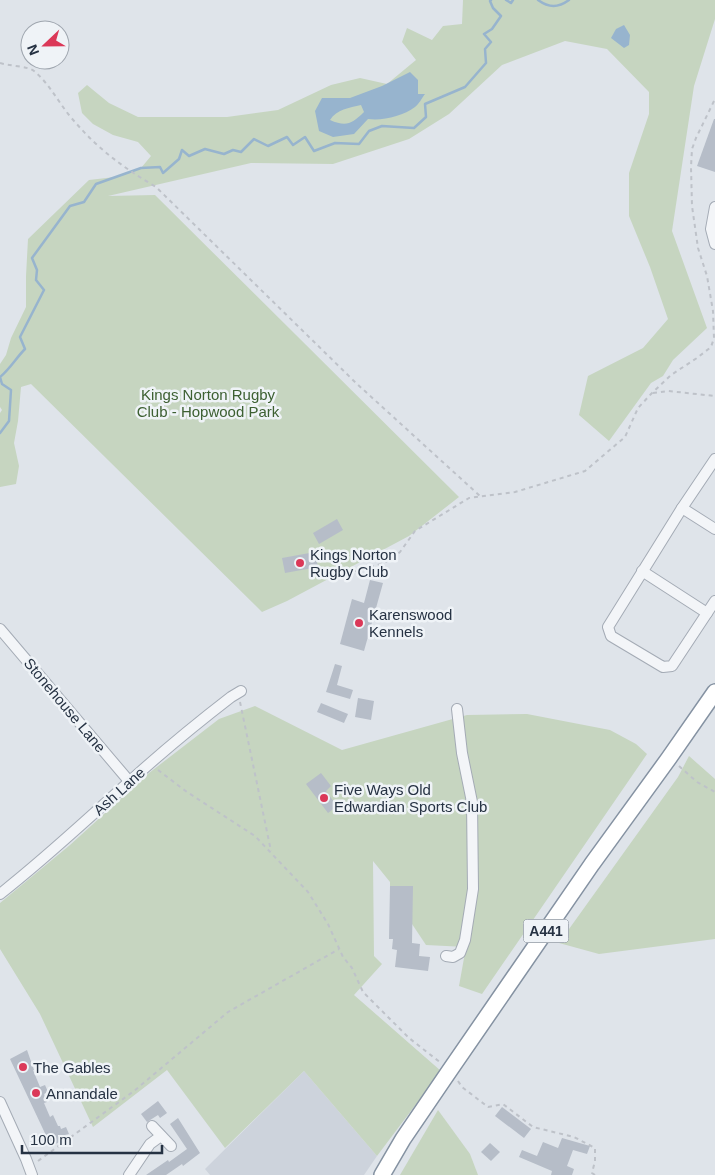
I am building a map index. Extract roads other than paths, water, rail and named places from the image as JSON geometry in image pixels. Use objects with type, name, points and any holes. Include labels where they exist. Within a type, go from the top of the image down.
[{"type":"highway","name":"A441","points":[[382,1174],[403,1138],[592,864],[715,692]]},
{"type":"street","points":[[715,207],[711,229],[715,244]]},
{"type":"street","points":[[715,459],[682,508],[608,627],[611,636],[663,668],[672,666],[715,600]]},
{"type":"street","points":[[682,508],[715,529]]},
{"type":"street","points":[[642,572],[707,613]]},
{"type":"street","name":"Stonehouse Lane","points":[[0,629],[129,781]]},
{"type":"street","name":"Ash Lane","points":[[0,894],[34,867],[129,781],[208,714],[241,691]]},
{"type":"street","points":[[446,956],[457,956],[460,953],[465,940],[473,889],[472,802],[462,753],[456,709]]},
{"type":"street","points":[[0,1102],[30,1172]]},
{"type":"street","points":[[152,1126],[171,1146]]},
{"type":"street","points":[[129,1175],[150,1144],[161,1136]]},
{"type":"water","points":[[624,25],[630,35],[629,45],[624,48],[611,38],[616,29]]},
{"type":"water","points":[[410,72],[418,80],[418,94],[425,94],[418,104],[410,110],[386,118],[368,119],[354,134],[333,137],[319,131],[315,111],[322,98],[350,98],[382,86]],"holes":[[[361,105],[364,112],[352,122],[345,124],[330,120],[340,111],[352,107]]]},
{"type":"waterway","points":[[0,433],[9,421],[11,390],[2,384],[0,377],[25,349],[20,337],[44,290],[36,280],[37,270],[32,258],[70,206],[84,202],[96,184],[141,168],[160,167],[163,173],[179,159],[182,150],[189,156],[205,149],[224,154],[233,150],[241,152],[254,139],[268,146],[287,137],[293,145],[305,137],[314,151],[335,143],[359,144],[369,131],[382,126],[414,128],[426,117],[425,104],[465,87],[486,63],[485,49],[491,42],[484,34],[492,29],[501,16],[493,8],[491,0]]},
{"type":"waterway","points":[[506,0],[511,3],[513,0]]},
{"type":"waterway","points":[[538,0],[554,6],[569,0]]},
{"type":"place","name":"Kings Norton Rugby Club","points":[[300,563]]},
{"type":"place","name":"Karenswood Kennels","points":[[359,623]]},
{"type":"place","name":"Five Ways Old Edwardian Sports Club","points":[[324,798]]},
{"type":"place","name":"The Gables","points":[[23,1067]]},
{"type":"place","name":"Annandale","points":[[36,1093]]},
{"type":"park label","name":"Kings Norton Rugby Club - Hopwood Park","points":[[208,402]]}]
